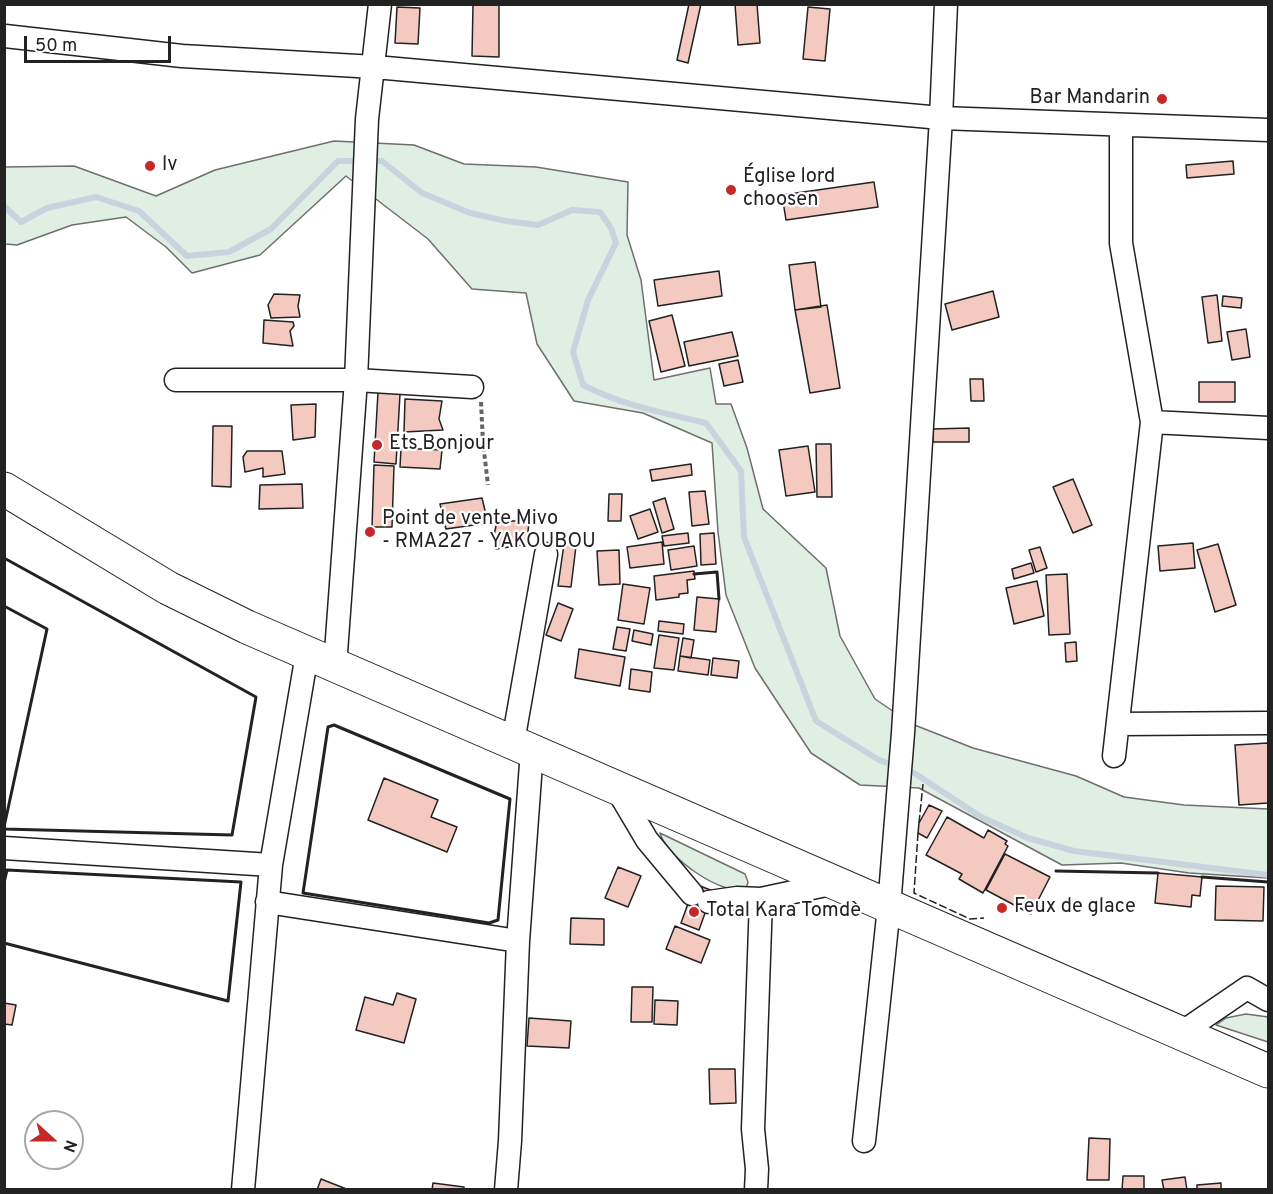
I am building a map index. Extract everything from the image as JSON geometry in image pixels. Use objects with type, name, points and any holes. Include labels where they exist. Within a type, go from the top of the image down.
[{"type":"highway","points":[[4,489],[168,588],[219,614],[1269,1071]]},
{"type":"street","points":[[243,1190],[271,865],[321,660],[356,380],[367,119],[375,67],[380,4]]},
{"type":"street","points":[[864,1141],[889,907],[903,733],[946,4]]},
{"type":"street","points":[[5,36],[182,56],[375,67],[941,118],[1269,130]]},
{"type":"street","points":[[1114,756],[1152,422],[1121,243],[1121,126]]},
{"type":"street","points":[[176,380],[356,380],[472,387]]},
{"type":"street","points":[[1152,422],[1269,428]]},
{"type":"street","points":[[506,1190],[518,941],[522,746],[546,554]]},
{"type":"street","points":[[1118,724],[1269,723]]},
{"type":"street","points":[[615,786],[647,840],[700,898],[762,899],[835,883]]},
{"type":"street","points":[[4,848],[271,865]]},
{"type":"street","points":[[756,1190],[757,1169],[753,1129],[762,899]]},
{"type":"street","points":[[267,902],[518,941]]},
{"type":"street","points":[[1181,1033],[1247,988],[1269,981]]},
{"type":"street","points":[[1247,988],[1269,1000]]},
{"type":"path","points":[[472,387],[479,393],[488,485]]},
{"type":"green space","points":[[334,141],[414,145],[464,164],[536,167],[628,182],[627,235],[641,280],[654,380],[710,368],[716,404],[731,404],[747,448],[763,509],[826,568],[840,636],[875,699],[912,724],[973,748],[1076,776],[1124,797],[1184,805],[1268,809],[1268,878],[1189,873],[1121,863],[1062,865],[919,788],[860,785],[811,753],[755,668],[726,595],[718,532],[712,443],[643,413],[574,401],[537,344],[526,293],[472,289],[428,239],[346,176],[260,255],[192,273],[166,247],[126,217],[72,225],[17,245],[5,244],[4,167],[74,166],[156,196],[215,170]]},
{"type":"green space","points":[[660,833],[745,874],[748,882],[746,889],[736,890],[724,887],[697,873],[673,853],[664,843]]},
{"type":"green space","points":[[1246,1014],[1268,1017],[1268,1042],[1216,1025],[1226,1018]]},
{"type":"building","points":[[473,4],[499,4],[499,57],[472,56]]},
{"type":"building","points":[[689,4],[701,4],[688,63],[677,60]]},
{"type":"building","points":[[735,4],[757,4],[760,43],[738,45]]},
{"type":"building","points":[[397,7],[420,8],[418,44],[395,43]]},
{"type":"building","points":[[808,7],[830,9],[825,61],[803,59]]},
{"type":"building","points":[[1233,161],[1234,174],[1187,178],[1186,165]]},
{"type":"building","points":[[874,182],[878,207],[786,220],[782,195]]},
{"type":"building","points":[[815,262],[821,307],[795,310],[789,265]]},
{"type":"building","points":[[719,271],[722,296],[658,306],[654,280]]},
{"type":"building","points":[[993,291],[999,317],[952,330],[945,304]]},
{"type":"building","points":[[274,294],[300,295],[298,306],[300,317],[271,318],[268,305]]},
{"type":"building","points":[[1217,295],[1222,341],[1208,343],[1202,297]]},
{"type":"building","points":[[1223,296],[1242,298],[1241,308],[1222,306]]},
{"type":"building","points":[[827,305],[840,388],[810,393],[795,310]]},
{"type":"building","points":[[672,315],[685,366],[661,372],[649,321]]},
{"type":"building","points":[[264,320],[293,322],[294,326],[290,331],[293,346],[263,343]]},
{"type":"building","points":[[1246,329],[1250,357],[1232,360],[1227,332]]},
{"type":"building","points":[[732,332],[738,356],[689,366],[684,342]]},
{"type":"building","points":[[738,360],[743,382],[724,386],[719,364]]},
{"type":"building","points":[[970,379],[983,379],[984,401],[971,401]]},
{"type":"building","points":[[1199,382],[1235,382],[1235,402],[1199,402]]},
{"type":"building","points":[[378,392],[400,394],[396,464],[374,462]]},
{"type":"building","points":[[405,399],[442,401],[439,419],[443,430],[404,432]]},
{"type":"building","points":[[316,404],[315,437],[293,440],[291,405]]},
{"type":"building","points":[[213,426],[232,426],[231,487],[212,486]]},
{"type":"building","points":[[969,428],[969,442],[933,442],[933,429]]},
{"type":"building","points":[[816,444],[831,444],[832,497],[817,497]]},
{"type":"building","points":[[808,446],[815,492],[786,496],[779,450]]},
{"type":"building","points":[[401,448],[442,450],[440,469],[400,467]]},
{"type":"building","points":[[247,451],[282,451],[285,474],[263,477],[263,468],[245,472],[243,457]]},
{"type":"building","points":[[691,464],[692,475],[652,481],[650,470]]},
{"type":"building","points":[[374,465],[394,466],[392,527],[372,527]]},
{"type":"building","points":[[1073,479],[1092,525],[1073,533],[1053,487]]},
{"type":"building","points":[[302,484],[303,508],[259,509],[260,485]]},
{"type":"building","points":[[705,491],[709,524],[692,526],[689,492]]},
{"type":"building","points":[[609,494],[622,494],[621,521],[608,521]]},
{"type":"building","points":[[482,498],[488,523],[446,529],[440,504]]},
{"type":"building","points":[[665,498],[674,529],[662,533],[653,502]]},
{"type":"building","points":[[650,509],[658,532],[638,539],[630,516]]},
{"type":"building","points":[[497,521],[529,521],[530,544],[496,549],[494,535]]},
{"type":"building","points":[[688,533],[689,543],[664,546],[662,536]]},
{"type":"building","points":[[714,533],[716,564],[701,565],[700,534]]},
{"type":"building","points":[[662,542],[664,564],[630,568],[627,547]]},
{"type":"building","points":[[1193,543],[1195,568],[1160,571],[1158,546]]},
{"type":"building","points":[[564,544],[576,546],[571,587],[558,586]]},
{"type":"building","points":[[1218,544],[1236,605],[1215,612],[1197,550]]},
{"type":"building","points":[[694,546],[697,566],[671,570],[668,550]]},
{"type":"building","points":[[1040,547],[1047,568],[1036,572],[1029,550]]},
{"type":"building","points":[[619,550],[620,584],[599,585],[597,551]]},
{"type":"building","points":[[1031,563],[1034,573],[1014,579],[1012,569]]},
{"type":"building","points":[[694,571],[695,579],[687,580],[688,593],[679,594],[679,597],[656,600],[654,576]]},
{"type":"building","points":[[1067,574],[1070,634],[1049,635],[1046,575]]},
{"type":"building","points":[[1037,581],[1044,616],[1014,624],[1006,588]]},
{"type":"building","points":[[623,584],[650,588],[644,624],[618,620]]},
{"type":"building","points":[[697,597],[719,599],[716,632],[694,630]]},
{"type":"building","points":[[558,603],[573,609],[561,641],[546,635]]},
{"type":"building","points":[[659,621],[684,624],[683,634],[658,631]]},
{"type":"building","points":[[617,627],[630,629],[626,651],[613,649]]},
{"type":"building","points":[[634,630],[653,634],[651,645],[632,641]]},
{"type":"building","points":[[659,635],[679,638],[674,670],[654,668]]},
{"type":"building","points":[[683,638],[694,640],[691,658],[680,656]]},
{"type":"building","points":[[1076,642],[1077,661],[1066,662],[1065,643]]},
{"type":"building","points":[[579,649],[625,657],[620,686],[575,678]]},
{"type":"building","points":[[680,656],[710,660],[708,675],[678,671]]},
{"type":"building","points":[[713,658],[739,661],[737,678],[711,675]]},
{"type":"building","points":[[631,669],[652,672],[650,692],[629,689]]},
{"type":"building","points":[[1268,743],[1268,803],[1239,805],[1235,745]]},
{"type":"building","points":[[384,778],[438,800],[431,817],[457,827],[447,852],[368,820]]},
{"type":"building","points":[[929,805],[942,811],[927,838],[918,833],[919,823]]},
{"type":"building","points":[[947,817],[984,838],[988,830],[1007,841],[1005,844],[1008,846],[983,893],[959,879],[962,874],[926,855]]},
{"type":"building","points":[[1005,854],[1050,877],[1031,914],[986,890]]},
{"type":"building","points":[[618,867],[641,876],[628,907],[605,898]]},
{"type":"building","points":[[1158,873],[1202,877],[1200,896],[1192,895],[1191,907],[1155,903]]},
{"type":"building","points":[[695,884],[713,891],[699,930],[681,923]]},
{"type":"building","points":[[1216,886],[1264,887],[1263,921],[1215,920]]},
{"type":"building","points":[[571,918],[604,919],[604,945],[570,944]]},
{"type":"building","points":[[675,926],[710,940],[701,963],[666,949]]},
{"type":"building","points":[[632,987],[653,987],[652,1022],[631,1022]]},
{"type":"building","points":[[397,993],[416,999],[404,1043],[356,1030],[365,997],[393,1005]]},
{"type":"building","points":[[655,1000],[678,1001],[677,1025],[654,1024]]},
{"type":"building","points":[[4,1003],[16,1005],[12,1025],[4,1024]]},
{"type":"building","points":[[529,1018],[571,1021],[569,1048],[527,1046]]},
{"type":"building","points":[[709,1069],[735,1069],[736,1103],[710,1104]]},
{"type":"building","points":[[1089,1138],[1110,1139],[1109,1180],[1087,1180]]},
{"type":"building","points":[[1123,1176],[1144,1176],[1144,1190],[1122,1190]]},
{"type":"building","points":[[1185,1177],[1187,1190],[1164,1190],[1162,1180]]},
{"type":"building","points":[[321,1179],[349,1190],[317,1190]]},
{"type":"building","points":[[433,1183],[464,1187],[464,1190],[432,1190]]},
{"type":"building","points":[[1221,1183],[1221,1190],[1197,1190],[1197,1185]]},
{"type":"waterway","points":[[4,206],[21,222],[47,208],[96,197],[139,211],[187,256],[229,252],[271,229],[338,161],[382,161],[422,193],[470,213],[538,225],[572,210],[600,212],[611,228],[616,243],[588,300],[573,352],[583,385],[628,403],[706,423],[741,471],[744,537],[816,721],[879,760],[914,773],[981,817],[1028,838],[1074,851],[1268,875]]},
{"type":"fence","points":[[919,823],[923,784]]},
{"type":"fence","points":[[918,833],[914,893],[970,919],[984,918]]},
{"type":"wall","points":[[4,558],[256,697],[232,835],[4,829]]},
{"type":"wall","points":[[694,574],[717,572],[719,599]]},
{"type":"wall","points":[[4,606],[47,629],[4,827]]},
{"type":"wall","points":[[334,725],[510,799],[498,920],[489,923],[303,893],[328,727],[334,725]]},
{"type":"wall","points":[[4,883],[7,870],[241,882],[228,1001],[4,943]]},
{"type":"wall","points":[[1056,871],[1158,873]]},
{"type":"wall","points":[[1202,877],[1268,882]]},
{"type":"place","name":"Bar Mandarin","points":[[1162,99]]},
{"type":"place","name":"lv","points":[[150,166]]},
{"type":"place","name":"Église lord choosen","points":[[731,190]]},
{"type":"place","name":"Ets Bonjour","points":[[377,445]]},
{"type":"place","name":"Point de vente Mivo - RMA227 - YAKOUBOU","points":[[370,532]]},
{"type":"place","name":"Feux de glace","points":[[1002,908]]},
{"type":"place","name":"Total Kara Tomdè","points":[[694,912]]}]
